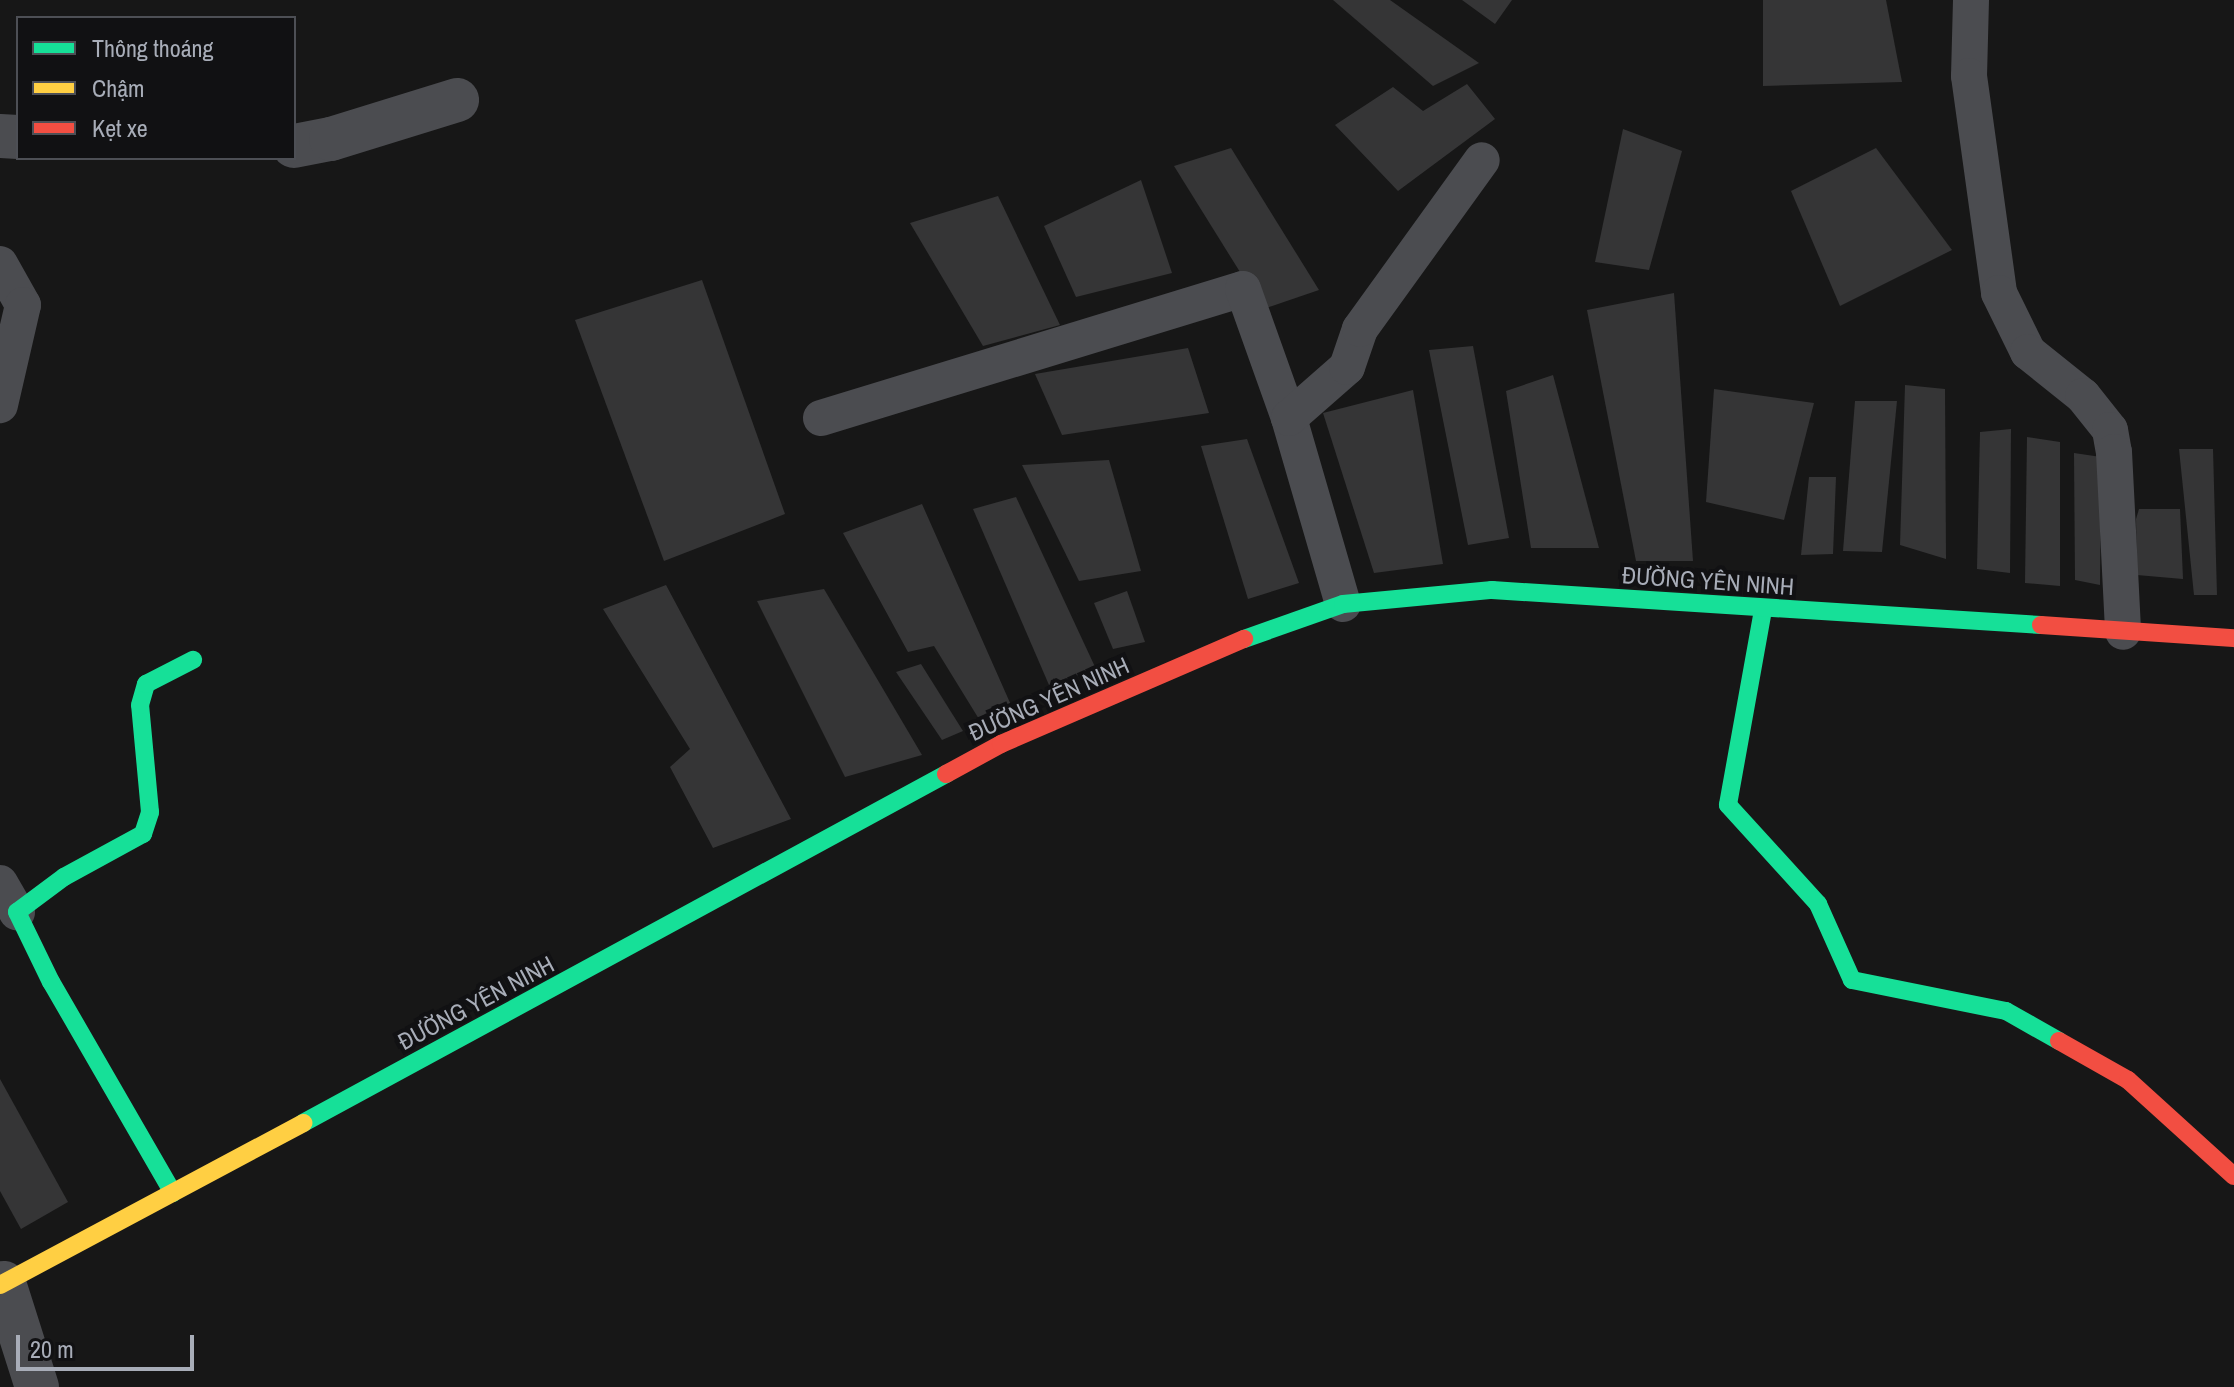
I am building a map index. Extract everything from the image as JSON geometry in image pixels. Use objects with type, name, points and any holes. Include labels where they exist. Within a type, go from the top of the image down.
[{"type":"main road","name":"ĐƯỜNG YÊN NINH","points":[[2,1284],[1001,744],[1242,640],[1343,604],[1492,590],[1763,610],[2234,638]]},
{"type":"main road","points":[[1763,610],[1728,805],[1818,904],[1852,980],[2006,1011],[2128,1080],[2234,1176]]},
{"type":"main road","points":[[173,1193],[51,982],[9,897],[64,877],[143,834],[150,812],[140,705],[146,684],[193,660]]},
{"type":"street","points":[[296,146],[331,139],[457,100]]},
{"type":"street","points":[[2,1284],[37,1387]]},
{"type":"lane","points":[[1971,0],[1969,76],[1999,293],[2028,352],[2083,396],[2110,430],[2116,481],[2123,632]]},
{"type":"lane","points":[[1289,418],[1347,367],[1360,329],[1482,160]]},
{"type":"lane","points":[[0,264],[23,305],[0,405]]},
{"type":"lane","points":[[821,418],[1243,289],[1289,418],[1343,604]]},
{"type":"building","points":[[1333,0],[1390,0],[1479,63],[1433,86]]},
{"type":"building","points":[[1462,0],[1512,0],[1495,24]]},
{"type":"building","points":[[1763,0],[1886,0],[1902,82],[1763,86]]},
{"type":"building","points":[[1467,84],[1495,119],[1398,191],[1335,125],[1393,87],[1423,111]]},
{"type":"building","points":[[1623,129],[1682,151],[1649,270],[1595,262]]},
{"type":"building","points":[[1231,148],[1319,290],[1263,309],[1174,166]]},
{"type":"building","points":[[1876,148],[1952,250],[1840,306],[1791,191]]},
{"type":"building","points":[[1141,180],[1172,273],[1076,297],[1044,226]]},
{"type":"building","points":[[998,196],[1060,325],[983,346],[910,223]]},
{"type":"building","points":[[702,280],[785,514],[664,561],[575,320]]},
{"type":"building","points":[[1674,293],[1693,561],[1636,561],[1587,310]]},
{"type":"building","points":[[1473,346],[1509,538],[1468,545],[1429,350]]},
{"type":"building","points":[[1188,348],[1209,413],[1062,435],[1035,374]]},
{"type":"building","points":[[1553,375],[1599,548],[1531,548],[1506,391]]},
{"type":"building","points":[[1905,385],[1945,389],[1946,559],[1900,545]]},
{"type":"building","points":[[1714,389],[1814,403],[1784,520],[1706,502]]},
{"type":"building","points":[[1413,390],[1443,564],[1374,573],[1323,413]]},
{"type":"building","points":[[1855,401],[1897,401],[1882,552],[1843,551]]},
{"type":"building","points":[[2011,429],[2010,573],[1977,569],[1980,432]]},
{"type":"building","points":[[2027,437],[2060,442],[2060,586],[2025,583]]},
{"type":"building","points":[[1247,439],[1299,583],[1248,599],[1201,446]]},
{"type":"building","points":[[2179,449],[2213,449],[2217,595],[2194,595]]},
{"type":"building","points":[[2074,453],[2101,457],[2100,585],[2075,580]]},
{"type":"building","points":[[1109,460],[1141,571],[1079,581],[1022,465]]},
{"type":"building","points":[[1809,477],[1836,477],[1833,554],[1801,555]]},
{"type":"building","points":[[1016,497],[1096,669],[1049,685],[973,509]]},
{"type":"building","points":[[922,504],[1015,714],[982,724],[934,646],[908,652],[843,533]]},
{"type":"building","points":[[2139,509],[2180,509],[2183,579],[2137,575],[2136,519]]},
{"type":"building","points":[[666,585],[791,819],[713,848],[670,767],[690,749],[603,609]]},
{"type":"building","points":[[824,589],[922,755],[845,777],[757,601]]},
{"type":"building","points":[[1127,591],[1145,642],[1113,649],[1094,603]]},
{"type":"building","points":[[921,664],[963,731],[942,740],[896,672]]},
{"type":"building","points":[[0,1079],[68,1202],[21,1229],[0,1191]]},
{"type":"traffic: fast","points":[[1244,639],[1343,604],[1492,590],[2041,625]]},
{"type":"traffic: fast","points":[[1763,610],[1728,805],[1818,904],[1852,980],[2006,1011],[2059,1041]]},
{"type":"traffic: fast","points":[[173,1193],[51,982],[17,912],[64,877],[143,834],[150,812],[140,705],[146,684],[193,660]]},
{"type":"traffic: fast","points":[[303,1123],[946,774]]},
{"type":"traffic: slow","points":[[0,1285],[303,1123]]},
{"type":"traffic: jam","points":[[2041,625],[2234,638]]},
{"type":"traffic: jam","points":[[946,774],[1001,744],[1244,639]]},
{"type":"traffic: jam","points":[[2059,1041],[2128,1080],[2234,1176]]}]
